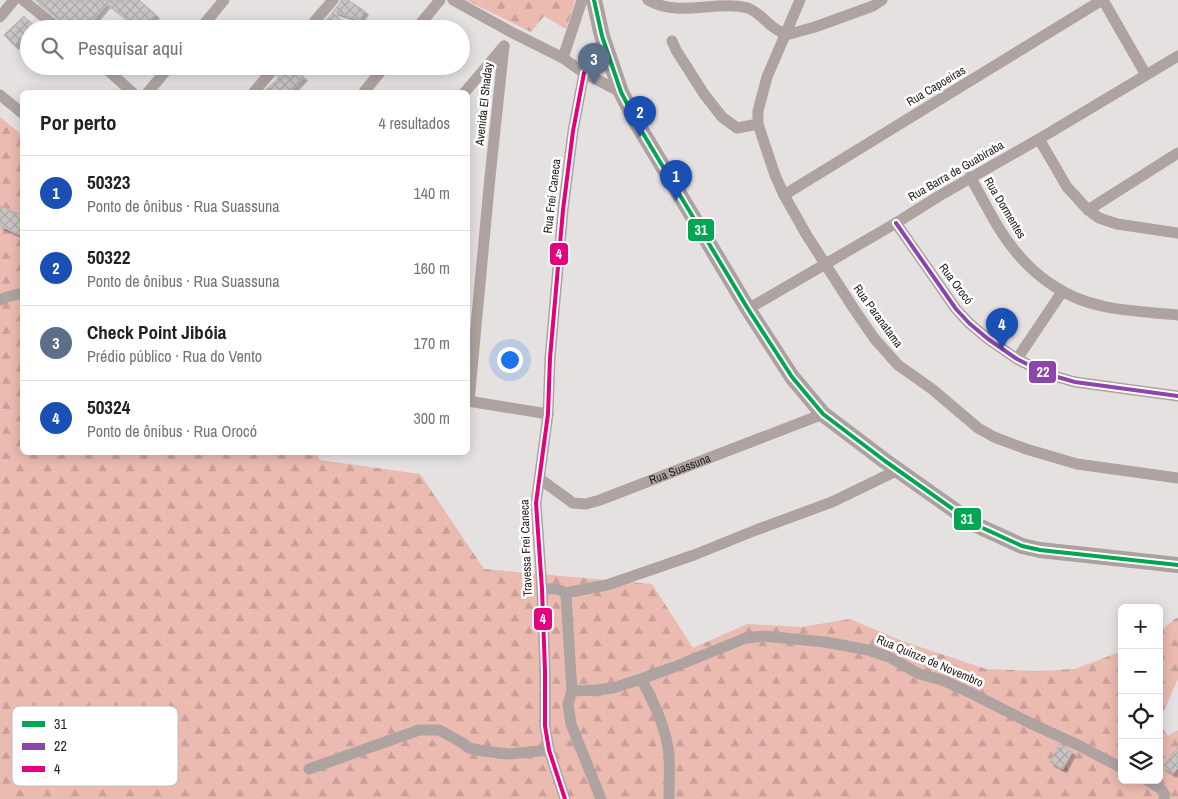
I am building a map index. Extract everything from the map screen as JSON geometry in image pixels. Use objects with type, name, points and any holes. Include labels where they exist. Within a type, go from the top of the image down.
[{"type":"street","points":[[0,17],[14,0]]},
{"type":"street","points":[[24,0],[48,20]]},
{"type":"street","points":[[207,20],[224,0]]},
{"type":"street","points":[[315,20],[332,0]]},
{"type":"street","points":[[423,20],[440,0]]},
{"type":"street","points":[[453,0],[563,58],[584,73],[621,92]]},
{"type":"street","points":[[563,58],[582,0]]},
{"type":"street","points":[[594,0],[602,36],[621,92],[638,125],[748,309],[792,377],[823,414],[974,524],[1022,546],[1040,550],[1178,564]]},
{"type":"street","points":[[648,0],[669,8],[730,6],[746,8],[762,16],[786,35],[815,27],[873,6],[882,0]]},
{"type":"street","name":"Rua Paranatama","points":[[800,0],[767,77],[758,111],[758,124],[775,175],[784,195],[806,234],[874,338],[898,365],[932,389],[978,428],[994,437],[1076,464],[1178,478]]},
{"type":"street","name":"Rua Capoeiras","points":[[784,195],[1102,0],[1146,75]]},
{"type":"street","points":[[467,90],[513,33]]},
{"type":"street","points":[[672,41],[704,94],[722,117],[738,128],[758,124]]},
{"type":"street","name":"Avenida El Shaday","points":[[470,382],[504,46]]},
{"type":"street","name":"Rua Barra de Guabiraba","points":[[748,309],[1178,56]]},
{"type":"street","name":"Rua Frei Caneca","points":[[548,414],[550,358],[563,210],[573,131],[584,73]]},
{"type":"street","points":[[113,75],[130,90]]},
{"type":"street","points":[[150,90],[162,75]]},
{"type":"street","points":[[256,90],[268,75]]},
{"type":"street","points":[[366,90],[378,75]]},
{"type":"street","points":[[0,95],[20,111]]},
{"type":"street","points":[[1039,139],[1067,187],[1088,210],[1099,218],[1117,224],[1178,233]]},
{"type":"street","points":[[1088,210],[1178,153]]},
{"type":"street","name":"Rua Dormentes","points":[[970,177],[1003,235],[1015,252],[1033,270],[1062,292],[1102,306],[1178,315]]},
{"type":"street","name":"Rua Orocó","points":[[896,223],[956,309],[988,339],[1017,358],[1047,374],[1075,382],[1178,396]]},
{"type":"street","points":[[1017,358],[1062,292]]},
{"type":"street","points":[[0,300],[20,294]]},
{"type":"street","points":[[470,401],[548,414]]},
{"type":"street","name":"Travessa Frei Caneca","points":[[548,414],[536,503],[542,589],[545,726],[549,750],[565,799]]},
{"type":"street","name":"Rua Suassuna","points":[[540,479],[573,502],[586,504],[823,414]]},
{"type":"street","points":[[542,589],[559,590],[565,593],[607,585],[694,555],[832,502],[898,470]]},
{"type":"street","points":[[565,593],[572,691],[568,704],[571,724],[601,799]]},
{"type":"street","name":"Rua Quinze de Novembro","points":[[572,691],[614,688],[674,667],[746,638],[763,636],[825,642],[868,650],[889,658],[919,674],[942,680],[1118,766]]},
{"type":"street","points":[[641,679],[650,695],[666,737],[669,757],[669,799]]},
{"type":"street","points":[[309,768],[419,730],[439,730],[469,748],[509,754],[549,750]]},
{"type":"street","points":[[1153,784],[1161,789],[1164,793],[1164,799]]},
{"type":"green space","points":[[466,0],[575,0],[566,29],[544,16],[531,32]]},
{"type":"green space","points":[[0,117],[20,133],[20,455],[318,455],[320,460],[420,474],[484,569],[652,584],[693,648],[747,624],[801,627],[850,619],[902,641],[986,669],[1039,671],[1075,669],[1118,653],[1118,784],[1163,784],[1163,729],[1168,736],[1178,730],[1178,799],[0,799]]},
{"type":"green space","points":[[1178,618],[1178,679],[1163,713],[1163,649],[1163,629]]},
{"type":"building","points":[[35,0],[139,0],[156,15],[150,20],[128,20],[107,4],[94,20],[60,20]]},
{"type":"building","points":[[341,0],[348,0],[365,11],[359,20],[333,11]]},
{"type":"building","points":[[333,12],[340,20],[326,20]]},
{"type":"building","points":[[24,16],[28,20],[20,20],[20,41],[15,46],[4,35]]},
{"type":"building","points":[[301,75],[304,77],[292,90],[265,90],[279,78],[277,76]]},
{"type":"building","points":[[0,206],[20,214],[20,235],[0,226]]},
{"type":"building","points":[[1059,744],[1072,752],[1063,769],[1050,762]]},
{"type":"building","points":[[1178,747],[1178,768],[1173,774],[1163,766]]},
{"type":"transit line","name":"31","points":[[594,0],[602,36],[621,92],[638,125],[748,309],[792,377],[823,414],[974,524],[1022,546],[1040,550],[1178,565]]},
{"type":"transit line","name":"4","points":[[565,799],[549,750],[545,726],[542,589],[536,503],[548,414],[550,358],[563,210],[573,131],[584,73]]},
{"type":"transit line","name":"22","points":[[896,223],[956,309],[988,339],[1017,359],[1047,374],[1075,382],[1178,396]]},
{"type":"place","name":"Check Point Jibóia","points":[[594,84]]},
{"type":"place","name":"50322","points":[[640,137]]},
{"type":"place","name":"50323","points":[[676,201]]},
{"type":"place","name":"50324","points":[[1002,349]]}]
